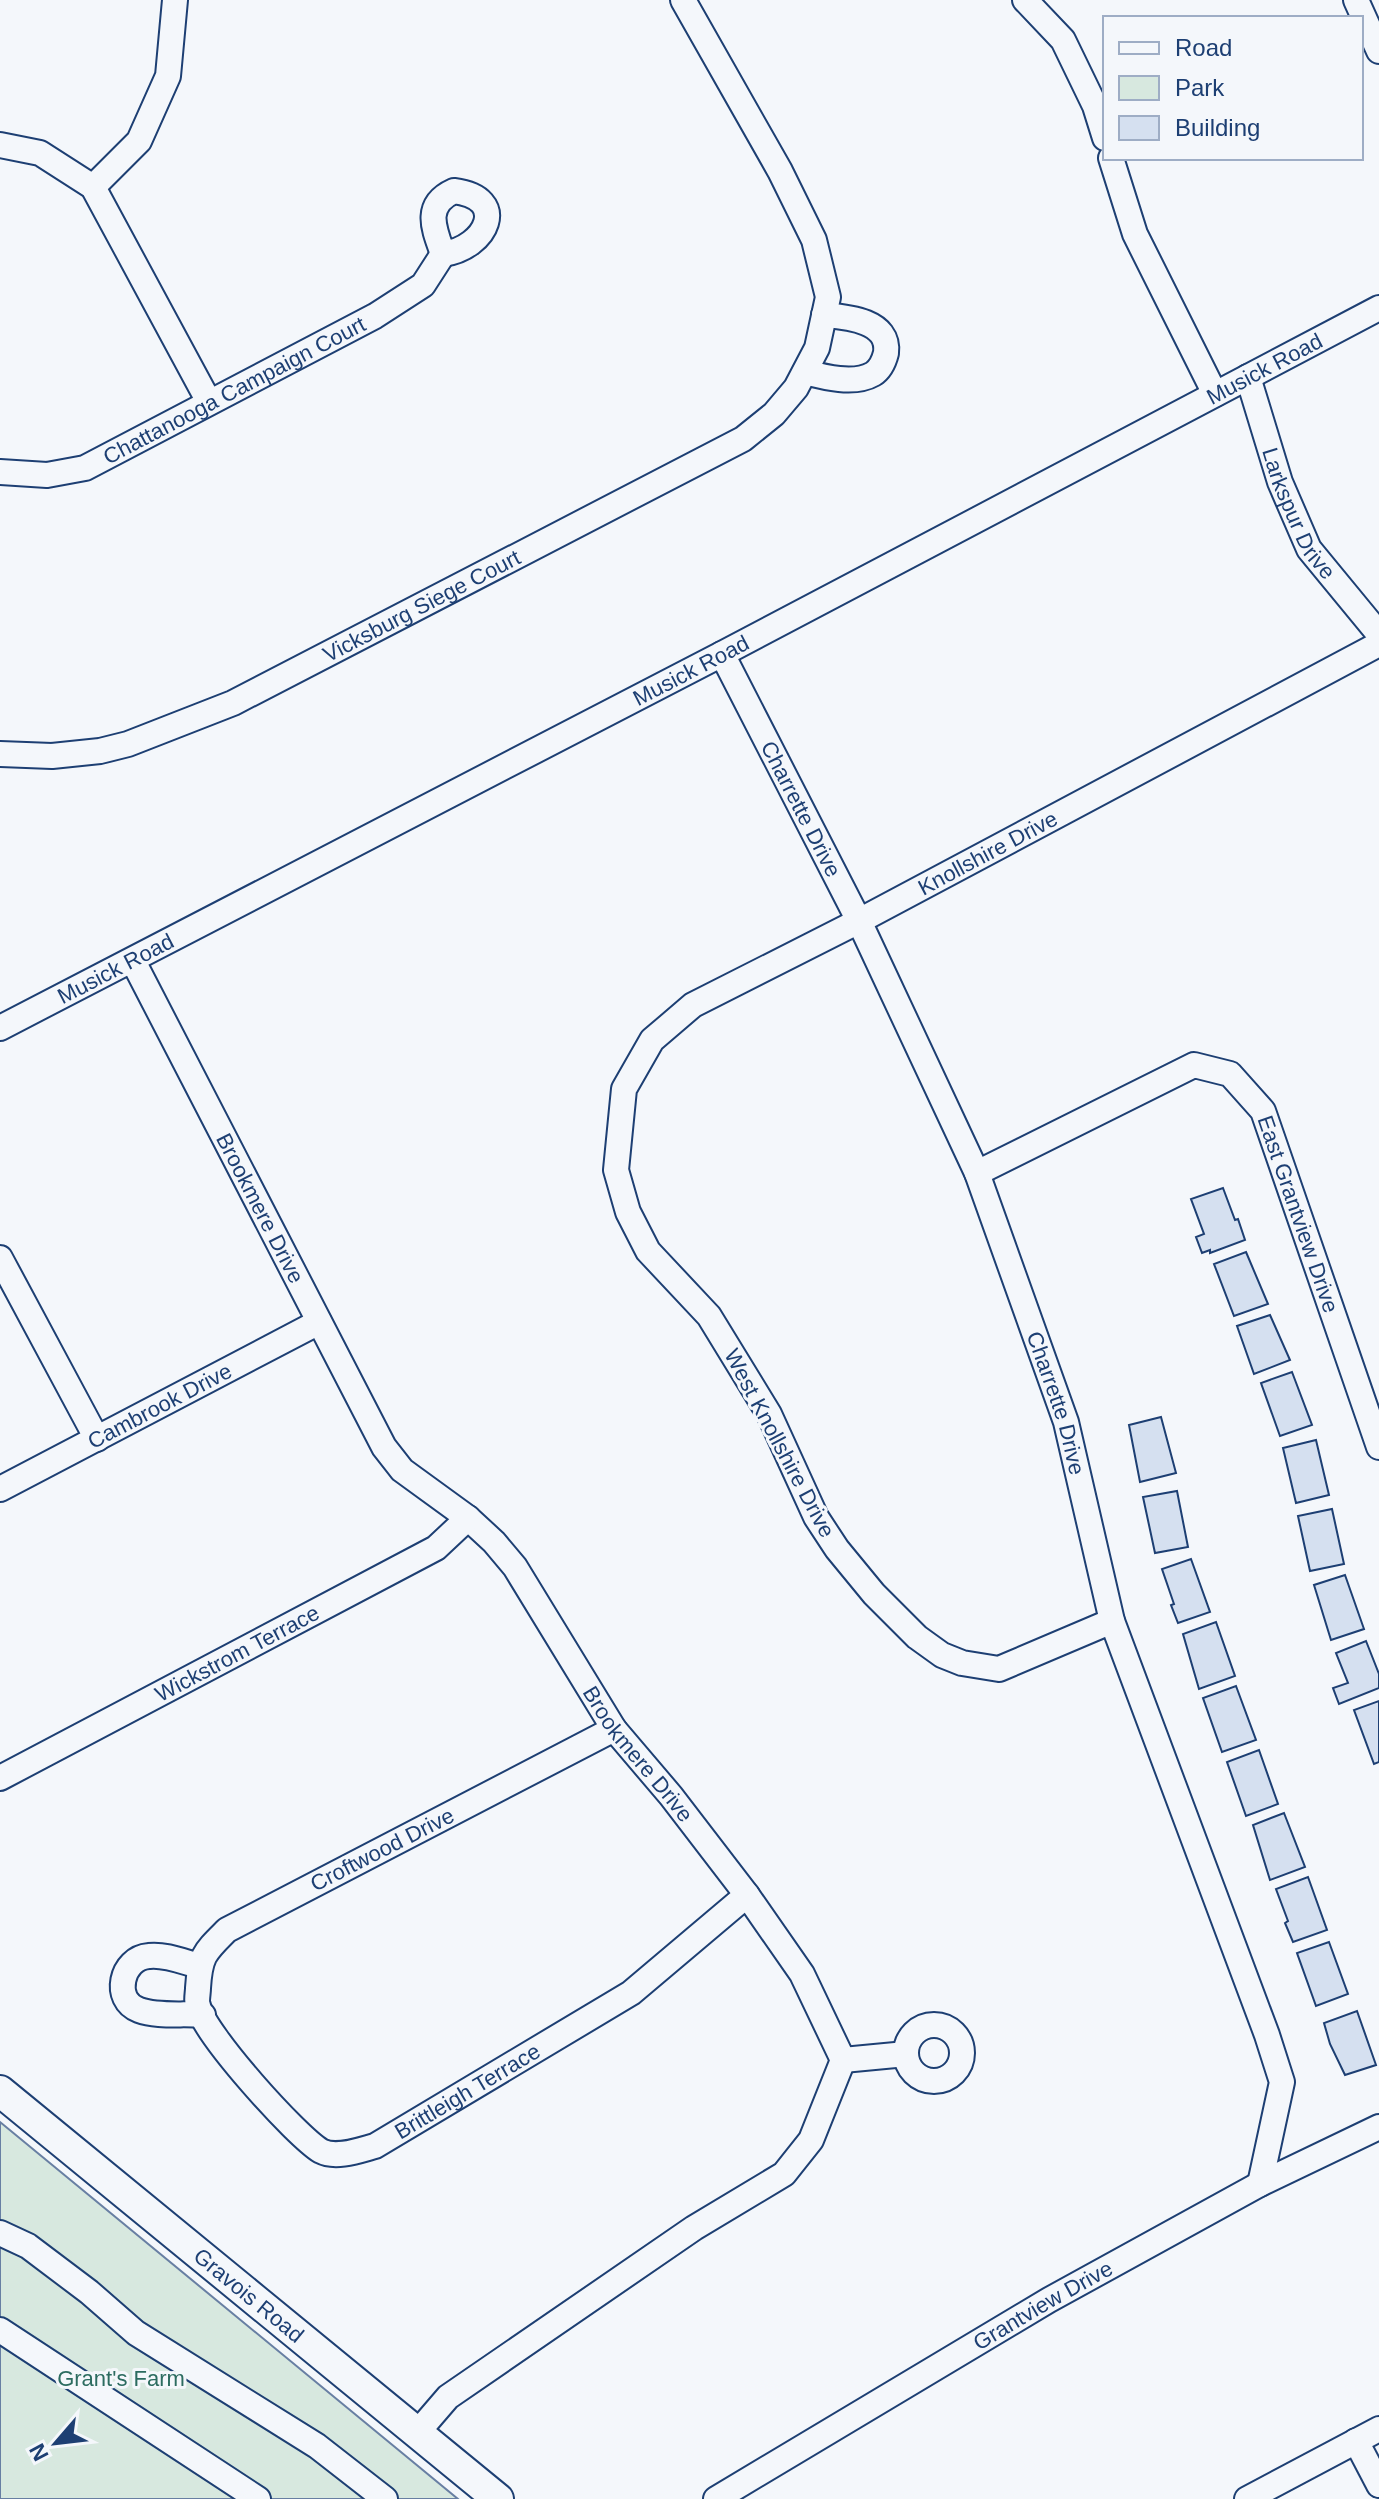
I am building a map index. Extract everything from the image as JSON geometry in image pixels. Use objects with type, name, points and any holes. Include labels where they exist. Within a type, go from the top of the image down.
[{"type":"main road","name":"Gravois Road","points":[[0,2091],[498,2499]]},
{"type":"street","points":[[93,187],[139,141],[168,76],[175,0]]},
{"type":"street","name":"Vicksburg Siege Court","points":[[0,754],[52,756],[100,751],[128,744],[233,703],[743,439],[774,414],[796,388],[817,348],[828,297],[814,240],[780,171],[683,0]]},
{"type":"street","points":[[1025,0],[1063,40],[1095,106],[1103,132]]},
{"type":"street","points":[[1356,0],[1379,51]]},
{"type":"street","points":[[0,145],[40,153],[93,187],[209,402]]},
{"type":"street","points":[[1112,160],[1135,234],[1215,394]]},
{"type":"street","name":"Chattanooga Campaign Court","points":[[0,472],[47,475],[85,468],[375,316],[423,285],[443,254]]},
{"type":"street","name":"Musick Road","points":[[0,1028],[722,654],[1379,308]]},
{"type":"street","points":[[805,372],[830,378],[853,378],[873,374],[884,363],[887,347],[879,331],[858,319],[824,315]]},
{"type":"street","name":"Larkspur Drive","points":[[1248,377],[1280,482],[1309,549],[1379,634]]},
{"type":"street","name":"Knollshire Drive","points":[[624,1089],[652,1040],[693,1005],[859,921],[1379,644]]},
{"type":"street","name":"Charrette Drive","points":[[722,654],[859,921],[977,1173],[1066,1422],[1112,1621],[1282,2082],[1260,2184]]},
{"type":"street","name":"Brookmere Drive","points":[[133,961],[384,1447],[402,1470],[468,1518],[515,1567],[614,1729],[671,1796],[747,1895],[802,1974],[843,2060]]},
{"type":"street","name":"East Grantview Drive","points":[[977,1173],[1194,1065],[1230,1074],[1263,1111],[1379,1447]]},
{"type":"street","name":"West Knollshire Drive","points":[[624,1089],[616,1170],[628,1212],[648,1251],[709,1316],[769,1414],[816,1517],[837,1549],[874,1594],[917,1637],[942,1655],[962,1663],[999,1669],[1112,1621]]},
{"type":"street","points":[[0,1258],[97,1439]]},
{"type":"street","name":"Cambrook Drive","points":[[0,1489],[319,1322]]},
{"type":"street","name":"Wickstrom Terrace","points":[[0,1778],[436,1548],[468,1518]]},
{"type":"street","name":"Croftwood Drive","points":[[199,1966],[210,1947],[227,1930],[614,1729]]},
{"type":"street","name":"Brittleigh Terrace","points":[[200,2011],[221,2047],[283,2118],[323,2152],[346,2153],[375,2146],[631,1993],[747,1895]]},
{"type":"street","points":[[148,1955],[199,1966],[200,2011],[157,2013],[136,2009],[125,1996],[121,1983],[124,1972],[148,1955]]},
{"type":"street","points":[[417,2433],[448,2397],[694,2228],[784,2174],[811,2140],[843,2060],[906,2054]]},
{"type":"street","name":"Grantview Drive","points":[[716,2499],[1049,2300],[1260,2184],[1379,2127]]},
{"type":"street","points":[[0,2233],[28,2246],[89,2292],[136,2333],[317,2446],[385,2499]]},
{"type":"street","points":[[0,2330],[258,2499]]},
{"type":"street","points":[[1247,2499],[1379,2429]]},
{"type":"street","points":[[1356,2441],[1379,2485]]},
{"type":"green space","name":"Grant's Farm","points":[[0,2122],[458,2499],[0,2499]]},
{"type":"building","points":[[1223,1188],[1245,1240],[1202,1253],[1196,1237],[1204,1234],[1191,1199]]},
{"type":"building","points":[[1246,1252],[1268,1304],[1234,1316],[1214,1264]]},
{"type":"building","points":[[1270,1315],[1290,1360],[1254,1374],[1237,1326]]},
{"type":"building","points":[[1292,1372],[1312,1425],[1280,1436],[1261,1383]]},
{"type":"building","points":[[1161,1417],[1176,1473],[1140,1482],[1129,1425]]},
{"type":"building","points":[[1316,1440],[1329,1495],[1296,1503],[1283,1448]]},
{"type":"building","points":[[1177,1491],[1188,1547],[1155,1553],[1143,1497]]},
{"type":"building","points":[[1332,1509],[1344,1564],[1310,1571],[1298,1516]]},
{"type":"building","points":[[1191,1559],[1210,1612],[1178,1623],[1162,1569]]},
{"type":"building","points":[[1345,1575],[1364,1629],[1331,1640],[1314,1585]]},
{"type":"building","points":[[1216,1622],[1235,1676],[1199,1689],[1183,1634]]},
{"type":"building","points":[[1366,1641],[1379,1674],[1379,1688],[1339,1704],[1333,1688],[1348,1683],[1336,1653]]},
{"type":"building","points":[[1236,1686],[1256,1740],[1222,1752],[1203,1698]]},
{"type":"building","points":[[1379,1701],[1379,1762],[1374,1764],[1354,1710]]},
{"type":"building","points":[[1259,1750],[1278,1804],[1246,1816],[1227,1762]]},
{"type":"building","points":[[1284,1813],[1305,1867],[1270,1880],[1253,1825]]},
{"type":"building","points":[[1308,1877],[1327,1930],[1293,1942],[1276,1889]]},
{"type":"building","points":[[1329,1942],[1348,1994],[1316,2006],[1297,1953]]},
{"type":"building","points":[[1357,2011],[1376,2065],[1345,2075],[1324,2023]]}]
